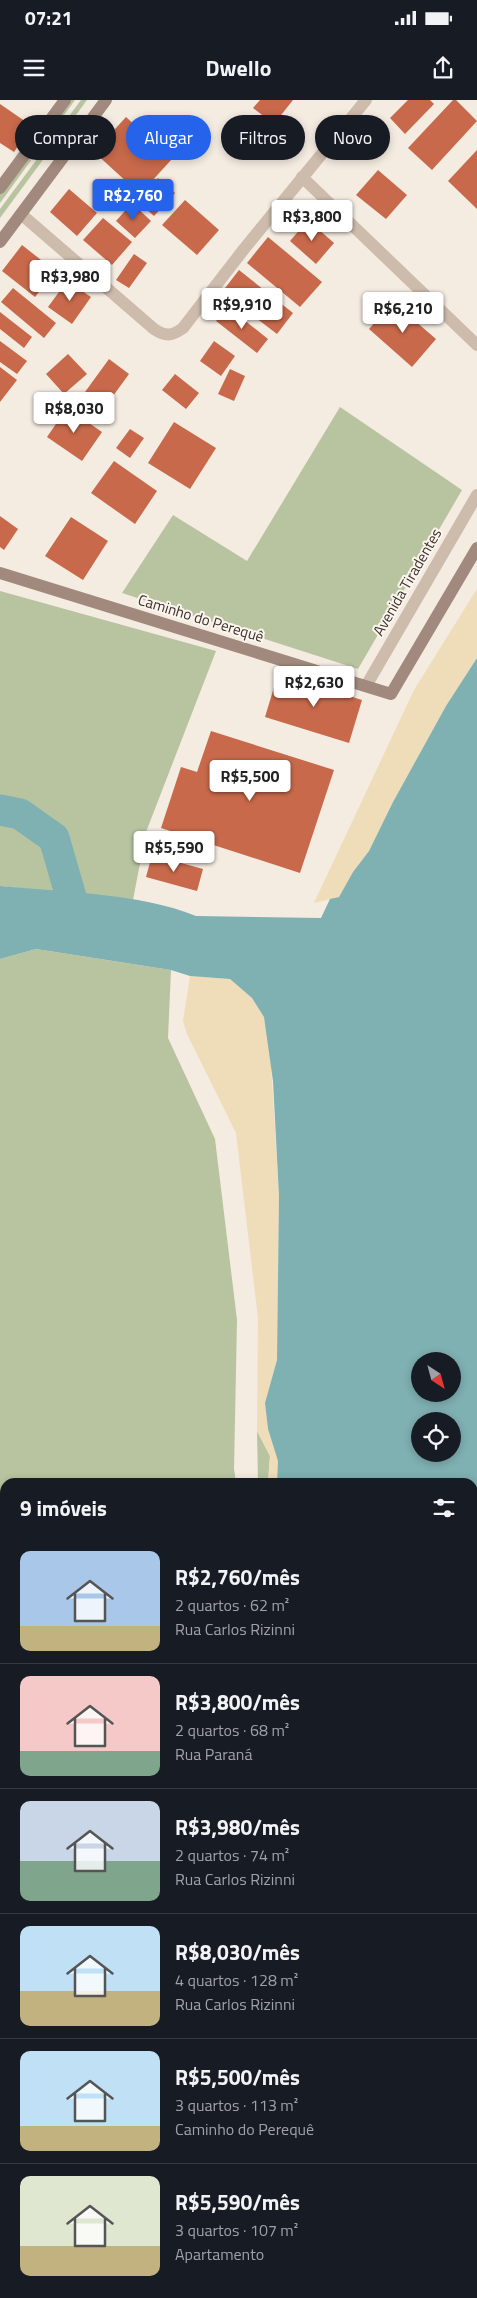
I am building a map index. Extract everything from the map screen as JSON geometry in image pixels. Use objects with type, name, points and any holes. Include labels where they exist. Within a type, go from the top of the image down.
[{"type":"main road","points":[[0,188],[65,100]]},
{"type":"main road","points":[[0,242],[106,100]]},
{"type":"main road","name":"Caminho do Perequê","points":[[0,573],[391,694],[477,548]]},
{"type":"street","points":[[21,214],[154,329],[163,335],[173,335],[183,328],[302,177],[366,100]]},
{"type":"street","points":[[302,177],[477,345]]},
{"type":"street","name":"Avenida Tiradentes","points":[[366,686],[477,495]]},
{"type":"green space","points":[[65,100],[75,100],[64,115],[54,115]]},
{"type":"green space","points":[[81,100],[87,100],[76,115],[70,115]]},
{"type":"green space","points":[[23,160],[31,160],[0,203],[0,192]]},
{"type":"green space","points":[[36,160],[43,160],[0,218],[0,209]]},
{"type":"green space","points":[[340,407],[462,490],[358,669],[122,593],[173,515],[247,561]]},
{"type":"green space","points":[[0,591],[216,651],[146,832],[133,900],[0,886]]},
{"type":"green space","points":[[36,949],[171,970],[168,1038],[215,1139],[237,1320],[235,1478],[0,1478],[0,959]]},
{"type":"green space","points":[[257,1431],[270,1456],[268,1478],[258,1478]]},
{"type":"sand","points":[[477,589],[477,658],[446,706],[393,802],[369,851],[353,872],[339,897],[314,903],[414,690]]},
{"type":"sand","points":[[190,976],[230,979],[252,998],[264,1017],[270,1048],[279,1196],[277,1360],[265,1403],[268,1429],[278,1461],[277,1478],[268,1478],[270,1456],[257,1431],[258,1318],[236,1133],[187,1034],[183,1021]]},
{"type":"water","points":[[477,658],[477,1478],[277,1478],[278,1461],[268,1429],[265,1403],[277,1360],[279,1196],[273,1081],[264,1017],[252,998],[230,979],[190,976],[171,970],[36,949],[0,959],[0,886],[125,898],[174,908],[196,916],[321,918],[330,899],[339,897],[353,872],[369,851],[393,802],[446,706]]},
{"type":"building","points":[[260,100],[293,100],[281,115],[262,115],[253,108]]},
{"type":"building","points":[[408,100],[430,100],[434,104],[405,134],[390,118]]},
{"type":"building","points":[[453,100],[456,100],[477,121],[432,170],[408,148]]},
{"type":"building","points":[[0,104],[16,115],[15,151],[14,152],[0,143]]},
{"type":"building","points":[[126,117],[126,160],[171,160],[140,194],[103,160],[116,160],[116,128]]},
{"type":"building","points":[[477,150],[477,209],[448,181]]},
{"type":"building","points":[[378,170],[407,195],[386,219],[356,195]]},
{"type":"building","points":[[158,178],[175,193],[154,216],[137,201]]},
{"type":"building","points":[[69,189],[97,213],[77,236],[50,212]]},
{"type":"building","points":[[185,200],[219,230],[197,255],[162,225]]},
{"type":"building","points":[[132,203],[151,221],[135,238],[116,221]]},
{"type":"building","points":[[103,218],[132,242],[112,265],[83,240]]},
{"type":"building","points":[[308,220],[334,243],[316,264],[290,241]]},
{"type":"building","points":[[268,237],[322,282],[300,307],[247,263]]},
{"type":"building","points":[[22,245],[55,271],[35,297],[2,271]]},
{"type":"building","points":[[134,254],[147,263],[129,288],[116,280]]},
{"type":"building","points":[[239,270],[293,313],[277,334],[222,292]]},
{"type":"building","points":[[67,281],[91,297],[72,324],[48,307]]},
{"type":"building","points":[[13,288],[56,323],[44,338],[1,302]]},
{"type":"building","points":[[393,302],[436,339],[412,367],[369,329]]},
{"type":"building","points":[[228,307],[268,339],[257,353],[216,321]]},
{"type":"building","points":[[0,312],[32,337],[24,348],[0,329]]},
{"type":"building","points":[[0,341],[27,361],[17,374],[0,362]]},
{"type":"building","points":[[214,341],[235,356],[221,376],[200,361]]},
{"type":"building","points":[[68,354],[87,374],[64,394],[46,374]]},
{"type":"building","points":[[109,359],[129,374],[105,407],[85,392]]},
{"type":"building","points":[[0,367],[17,380],[0,402]]},
{"type":"building","points":[[230,369],[245,376],[234,401],[218,394]]},
{"type":"building","points":[[175,374],[199,393],[186,409],[162,390]]},
{"type":"building","points":[[67,408],[102,432],[82,461],[47,437]]},
{"type":"building","points":[[174,422],[216,448],[190,489],[148,463]]},
{"type":"building","points":[[130,429],[144,438],[130,458],[116,448]]},
{"type":"building","points":[[114,461],[157,491],[135,524],[91,493]]},
{"type":"building","points":[[0,516],[18,529],[4,550],[0,547]]},
{"type":"building","points":[[71,517],[108,541],[83,580],[45,556]]},
{"type":"building","points":[[278,674],[362,700],[349,743],[265,717]]},
{"type":"building","points":[[211,731],[334,770],[300,873],[161,828],[181,767],[197,772]]},
{"type":"building","points":[[152,855],[203,869],[197,891],[146,877]]},
{"type":"waterway","points":[[0,810],[20,814],[54,838],[80,928]]}]
